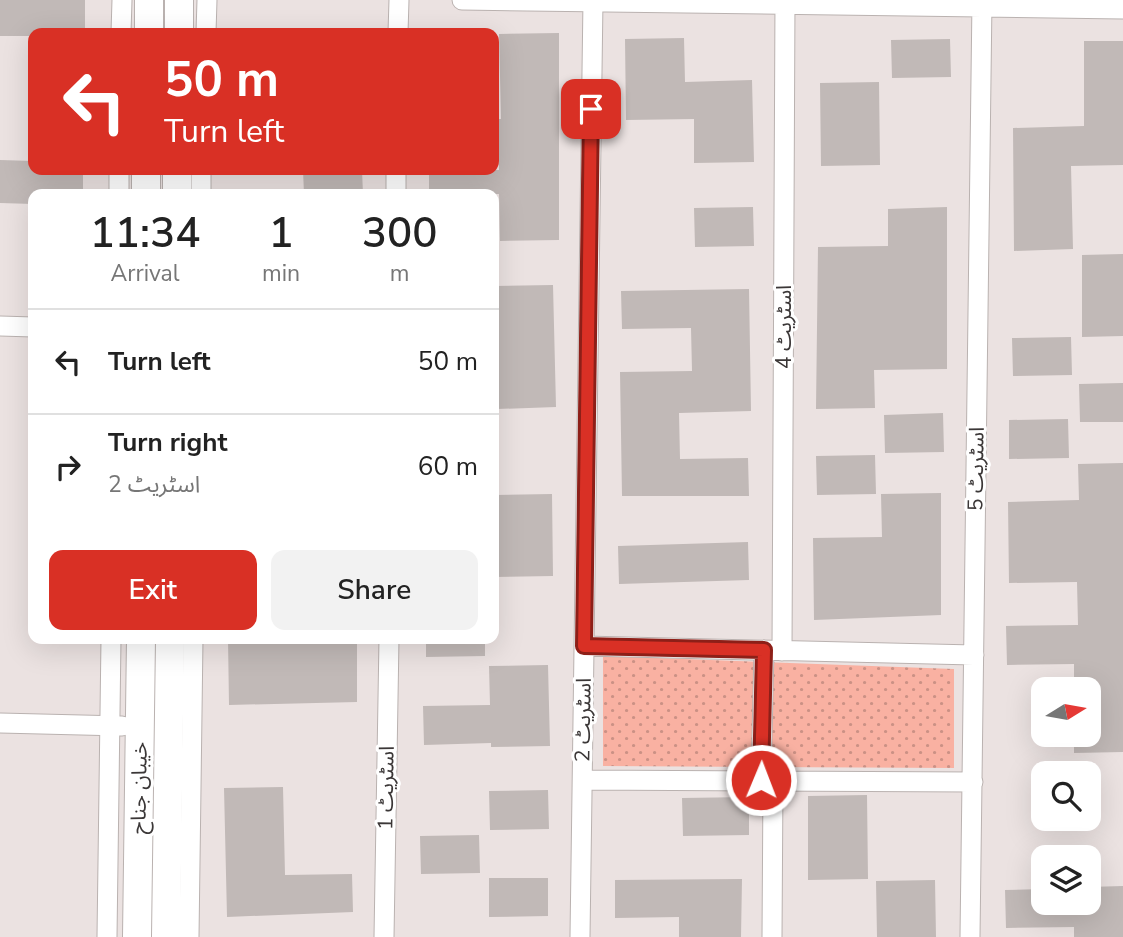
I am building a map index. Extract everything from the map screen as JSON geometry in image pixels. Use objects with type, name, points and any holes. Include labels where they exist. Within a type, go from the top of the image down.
[{"type":"main road","points":[[149,0],[149,28]]},
{"type":"main road","points":[[179,0],[179,28]]},
{"type":"main road","name":"خیبان جناح","points":[[137,937],[141,644]]},
{"type":"main road","name":"خیبان جناح","points":[[166,937],[170,644]]},
{"type":"street","points":[[121,28],[122,0]]},
{"type":"street","points":[[206,0],[206,28]]},
{"type":"street","points":[[398,0],[398,28]]},
{"type":"street","points":[[462,0],[982,4],[1123,9]]},
{"type":"street","name":"اسٹریٹ 2","points":[[580,937],[593,1]]},
{"type":"street","name":"اسٹریٹ 4","points":[[772,937],[767,780],[773,650],[785,2]]},
{"type":"street","name":"اسٹریٹ 5","points":[[970,937],[982,4]]},
{"type":"street","points":[[0,326],[28,327]]},
{"type":"street","points":[[107,937],[111,644]]},
{"type":"street","points":[[190,937],[193,644]]},
{"type":"street","name":"اسٹریٹ 1","points":[[384,937],[389,644]]},
{"type":"street","points":[[584,646],[974,655]]},
{"type":"street","points":[[0,723],[140,726]]},
{"type":"street","points":[[583,780],[973,782]]},
{"type":"shaded area","points":[[603,656],[954,669],[954,768],[603,766]]},
{"type":"building","points":[[0,0],[85,0],[85,28],[28,28],[28,36],[0,36]]},
{"type":"building","points":[[559,33],[559,240],[500,241],[499,189],[429,189],[429,175],[499,175],[499,34]]},
{"type":"building","points":[[684,38],[685,82],[752,80],[754,162],[694,163],[694,119],[626,120],[625,39]]},
{"type":"building","points":[[950,39],[951,77],[892,78],[891,40]]},
{"type":"building","points":[[1084,41],[1123,41],[1123,165],[1071,166],[1073,249],[1014,251],[1013,128],[1084,126]]},
{"type":"building","points":[[879,82],[880,165],[821,166],[820,83]]},
{"type":"building","points":[[0,160],[28,161],[28,175],[83,175],[83,189],[28,189],[28,204],[0,203]]},
{"type":"building","points":[[303,175],[362,175],[363,189],[304,189]]},
{"type":"building","points":[[753,207],[754,246],[695,247],[694,208]]},
{"type":"building","points":[[947,207],[947,369],[874,370],[875,408],[816,409],[818,247],[888,246],[888,209]]},
{"type":"building","points":[[1123,254],[1123,336],[1082,337],[1082,255]]},
{"type":"building","points":[[553,285],[556,407],[499,409],[499,286]]},
{"type":"building","points":[[749,289],[751,411],[679,413],[680,459],[748,458],[749,496],[622,496],[620,372],[692,371],[691,328],[622,329],[621,291]]},
{"type":"building","points":[[1071,337],[1072,375],[1013,376],[1012,338]]},
{"type":"building","points":[[1123,383],[1123,422],[1080,422],[1079,384]]},
{"type":"building","points":[[943,413],[944,452],[885,453],[884,415]]},
{"type":"building","points":[[1068,419],[1069,458],[1009,459],[1009,420]]},
{"type":"building","points":[[875,455],[876,494],[817,495],[816,456]]},
{"type":"building","points":[[1123,463],[1123,752],[1074,753],[1074,747],[1101,747],[1101,677],[1074,677],[1074,664],[1007,665],[1006,626],[1078,625],[1077,582],[1009,583],[1008,502],[1079,500],[1078,464]]},
{"type":"building","points":[[941,493],[941,615],[814,620],[813,538],[882,537],[881,494]]},
{"type":"building","points":[[552,494],[553,576],[499,577],[499,495]]},
{"type":"building","points":[[748,542],[749,580],[619,584],[618,546]]},
{"type":"building","points":[[228,644],[357,644],[357,702],[229,705]]},
{"type":"building","points":[[426,644],[485,644],[485,656],[426,657]]},
{"type":"building","points":[[548,665],[550,746],[491,747],[491,743],[424,745],[423,706],[490,705],[489,666]]},
{"type":"building","points":[[283,787],[285,875],[352,874],[353,912],[227,917],[224,788]]},
{"type":"building","points":[[548,790],[549,829],[490,830],[489,791]]},
{"type":"building","points":[[867,795],[868,879],[808,880],[808,796]]},
{"type":"building","points":[[749,797],[749,835],[683,836],[682,798]]},
{"type":"building","points":[[479,835],[480,873],[421,874],[420,836]]},
{"type":"building","points":[[489,878],[548,878],[548,916],[489,917]]},
{"type":"building","points":[[742,879],[741,937],[679,937],[679,917],[615,918],[615,880]]},
{"type":"building","points":[[935,880],[936,937],[877,937],[876,881]]},
{"type":"building","points":[[1123,886],[1123,937],[1074,937],[1074,927],[1006,928],[1005,890],[1031,889],[1031,915],[1101,915],[1101,887]]},
{"type":"route","points":[[591,109],[584,646],[764,650],[761,780]]}]
